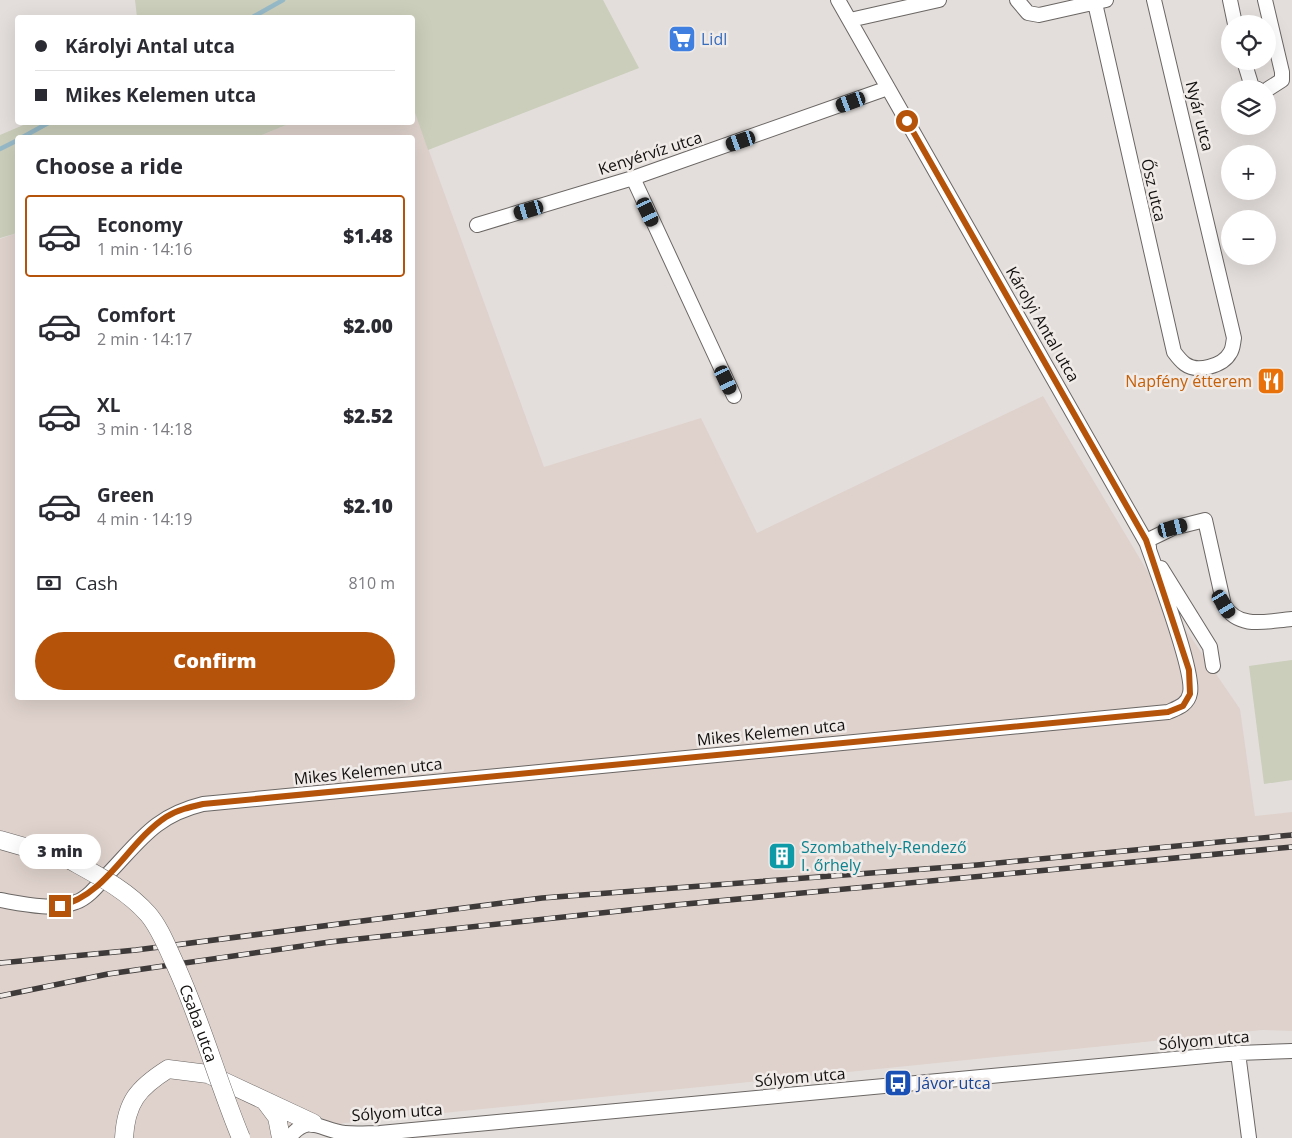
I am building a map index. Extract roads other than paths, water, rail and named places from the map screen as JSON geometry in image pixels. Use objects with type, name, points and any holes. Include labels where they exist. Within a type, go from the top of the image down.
[{"type":"street","name":"Károlyi Antal utca","points":[[838,0],[1146,540],[1207,642],[1213,666]]},
{"type":"street","points":[[850,20],[939,0]]},
{"type":"street","points":[[1018,0],[1028,13],[1039,16],[1101,1]]},
{"type":"street","name":"Nyár utca","points":[[1154,0],[1234,338],[1231,352],[1224,361],[1201,368]]},
{"type":"street","points":[[1230,0],[1234,15]]},
{"type":"street","points":[[1265,0],[1282,72],[1282,80],[1276,84]]},
{"type":"street","name":"Ősz utca","points":[[1101,1],[1174,352],[1184,364],[1194,368],[1201,368]]},
{"type":"street","name":"Kenyérvíz utca","points":[[477,225],[633,178],[888,88]]},
{"type":"street","points":[[633,178],[734,396]]},
{"type":"street","points":[[1146,540],[1173,528],[1205,520],[1224,604],[1230,614],[1240,620],[1254,622],[1292,619]]},
{"type":"street","name":"Mikes Kelemen utca","points":[[0,900],[60,906],[77,902],[94,890],[156,824],[182,809],[203,804],[1168,712],[1183,706],[1190,694],[1189,670],[1146,540]]},
{"type":"street","name":"Csaba utca","points":[[0,840],[70,860],[118,888],[148,914],[157,927],[193,1002],[223,1094],[241,1138]]},
{"type":"street","name":"Sólyom utca","points":[[313,1123],[344,1133],[380,1133],[1238,1053],[1292,1051]]},
{"type":"street","points":[[1238,1053],[1249,1138]]},
{"type":"street","points":[[124,1138],[125,1120],[132,1100],[148,1082],[168,1069],[208,1074],[313,1123]]},
{"type":"street","points":[[263,1099],[277,1116],[281,1138]]},
{"type":"street","points":[[289,1138],[303,1126],[313,1123]]},
{"type":"waterway","points":[[256,15],[283,0]]},
{"type":"waterway","points":[[26,135],[45,125]]},
{"type":"waterway","points":[[0,149],[15,142]]},
{"type":"railway","points":[[0,963],[136,950],[542,898],[977,865],[1292,835]]},
{"type":"railway","points":[[0,996],[108,974],[330,942],[675,905],[1292,847]]},
{"type":"place","name":"Lidl","points":[[682,39]]},
{"type":"place","name":"Napfény étterem","points":[[1271,381]]},
{"type":"place","name":"Szombathely-Rendező I. őrhely","points":[[782,856]]},
{"type":"place","name":"Jávor utca","points":[[898,1083]]}]
